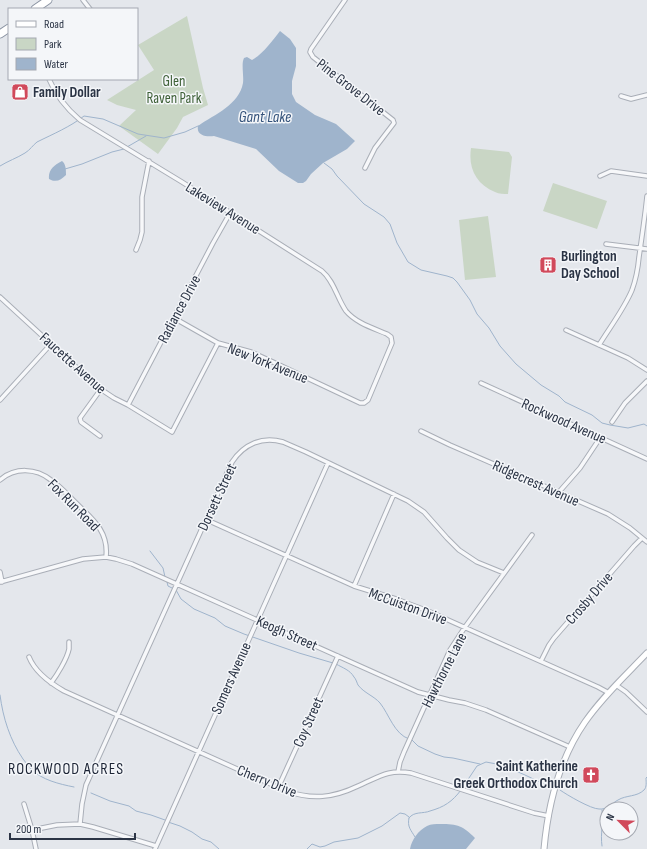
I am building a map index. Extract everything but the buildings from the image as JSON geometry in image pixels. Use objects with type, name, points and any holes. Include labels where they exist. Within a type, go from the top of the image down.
[{"type":"highway","points":[[36,8],[48,0]]},
{"type":"street","points":[[83,0],[89,8]]},
{"type":"street","name":"Pine Grove Drive","points":[[345,0],[310,52],[313,57],[393,120],[394,123],[375,148],[365,168]]},
{"type":"street","name":"Lakeview Avenue","points":[[49,80],[62,102],[80,120],[149,161],[322,271],[329,278],[346,310],[351,316],[362,324],[391,337],[392,343],[390,350],[370,396],[364,403]]},
{"type":"street","points":[[621,96],[631,99],[647,95]]},
{"type":"street","points":[[136,250],[142,232],[142,197],[149,161]]},
{"type":"street","points":[[600,176],[611,171],[647,176]]},
{"type":"street","points":[[599,345],[632,291],[636,277],[647,196]]},
{"type":"street","name":"Radiance Drive","points":[[128,405],[230,213]]},
{"type":"street","points":[[606,244],[647,250]]},
{"type":"street","name":"Faucette Avenue","points":[[0,297],[101,390],[172,432],[218,343]]},
{"type":"street","name":"New York Avenue","points":[[174,318],[218,343],[250,352],[360,403],[364,403]]},
{"type":"street","points":[[566,330],[628,358],[647,370]]},
{"type":"street","points":[[0,400],[51,344]]},
{"type":"street","points":[[612,422],[625,403],[647,381]]},
{"type":"street","name":"Rockwood Avenue","points":[[481,383],[647,459]]},
{"type":"street","points":[[100,436],[81,422],[80,418],[101,390]]},
{"type":"street","name":"Ridgecrest Avenue","points":[[421,431],[559,492],[620,521],[647,542]]},
{"type":"street","points":[[559,492],[580,468],[600,438]]},
{"type":"street","name":"Dorsett Street","points":[[80,824],[86,785],[232,462],[241,451],[253,443],[266,440],[283,442],[408,501],[424,512],[453,544],[470,557],[477,562],[504,573]]},
{"type":"street","name":"Somers Avenue","points":[[155,848],[328,463]]},
{"type":"street","name":"Fox Run Road","points":[[0,480],[9,474],[28,471],[38,472],[52,480],[98,525],[103,533],[106,545],[106,557]]},
{"type":"street","points":[[354,586],[394,494]]},
{"type":"street","name":"McCuiston Drive","points":[[207,520],[354,586],[414,605],[609,693]]},
{"type":"street","name":"Hawthorne Lane","points":[[398,772],[404,752],[450,650],[532,535]]},
{"type":"street","name":"Crosby Drive","points":[[541,661],[554,638],[642,538]]},
{"type":"street","name":"Keogh Street","points":[[1,582],[76,560],[94,557],[106,557],[120,560],[178,584],[404,686],[430,695],[465,703],[486,710],[570,747]]},
{"type":"street","points":[[0,572],[1,582]]},
{"type":"street","points":[[51,683],[64,660],[69,642]]},
{"type":"street","points":[[544,849],[555,790],[570,747],[586,720],[616,685],[647,653]]},
{"type":"street","name":"Coy Street","points":[[278,788],[338,656]]},
{"type":"street","name":"Cherry Drive","points":[[29,657],[37,670],[51,683],[64,692],[294,794],[308,797],[329,796],[349,790],[389,773],[411,773],[534,813],[549,816]]},
{"type":"street","points":[[616,685],[626,692],[647,712]]},
{"type":"street","points":[[24,804],[36,849]]},
{"type":"street","points":[[32,830],[57,825],[80,824],[155,848]]},
{"type":"green space","name":"Glen Raven Park","points":[[187,16],[208,105],[183,117],[158,154],[119,126],[136,110],[117,105],[107,100],[154,70],[138,45]]},
{"type":"green space","points":[[471,148],[509,152],[512,157],[508,194],[500,194],[488,189],[478,180],[472,169],[470,155]]},
{"type":"green space","points":[[553,183],[607,201],[597,229],[543,211]]},
{"type":"green space","points":[[488,216],[496,277],[465,280],[459,220]]},
{"type":"water","name":"Gant Lake","points":[[280,31],[290,39],[296,48],[296,66],[292,81],[292,94],[296,102],[315,115],[336,124],[355,141],[347,149],[323,163],[303,183],[298,183],[279,171],[256,149],[214,136],[200,134],[198,129],[198,126],[231,103],[241,91],[243,83],[244,58],[247,57],[252,60],[260,54]]},
{"type":"water","points":[[62,161],[65,165],[66,175],[54,181],[49,179],[49,173],[52,168]]},
{"type":"water","points":[[440,824],[460,826],[475,838],[466,849],[410,849],[414,839],[421,830],[429,825]]},
{"type":"waterway","points":[[0,166],[25,153],[37,142],[67,127],[84,116],[103,119],[138,134],[164,138],[200,126]]},
{"type":"waterway","points":[[127,147],[146,136]]},
{"type":"waterway","points":[[65,169],[124,149]]},
{"type":"waterway","points":[[324,163],[332,169],[364,204],[384,217],[390,224],[397,243],[408,262],[421,270],[447,276],[453,278],[457,282],[470,300],[477,314],[489,328],[500,346],[516,364],[541,385],[559,396],[565,402],[592,415],[602,423],[628,428],[644,424],[647,426]]},
{"type":"waterway","points":[[150,551],[163,568],[165,577]]},
{"type":"waterway","points":[[167,582],[168,586],[174,589]]},
{"type":"waterway","points":[[176,590],[181,599],[194,609],[215,618],[225,626],[299,653],[333,663]]},
{"type":"waterway","points":[[336,664],[346,669],[355,678],[360,688],[380,703],[399,733],[409,739]]},
{"type":"waterway","points":[[0,695],[5,720],[11,736],[18,752],[29,767],[45,779],[74,787]]},
{"type":"waterway","points":[[412,740],[418,746],[435,754],[480,764]]},
{"type":"waterway","points":[[463,787],[477,766],[486,762],[502,765],[546,785]]},
{"type":"waterway","points":[[560,790],[585,804],[602,809],[621,798],[635,795],[644,790],[646,787],[647,777]]},
{"type":"waterway","points":[[409,818],[413,814],[427,812],[444,806],[461,790]]},
{"type":"waterway","points":[[91,793],[110,801],[129,806],[136,811],[165,820]]},
{"type":"waterway","points":[[307,849],[312,844],[320,847],[334,842],[358,838],[382,826],[400,813],[409,817]]},
{"type":"waterway","points":[[409,818],[409,826],[415,837]]},
{"type":"waterway","points":[[168,822],[180,826],[202,839],[211,842],[219,849]]},
{"type":"waterway","points":[[601,841],[602,846]]},
{"type":"place","name":"Family Dollar","points":[[20,92]]},
{"type":"place","name":"Burlington Day School","points":[[548,265]]},
{"type":"place","name":"Saint Katherine Greek Orthodox Church","points":[[591,775]]},
{"type":"district","name":"ROCKWOOD ACRES","points":[[66,768]]}]
